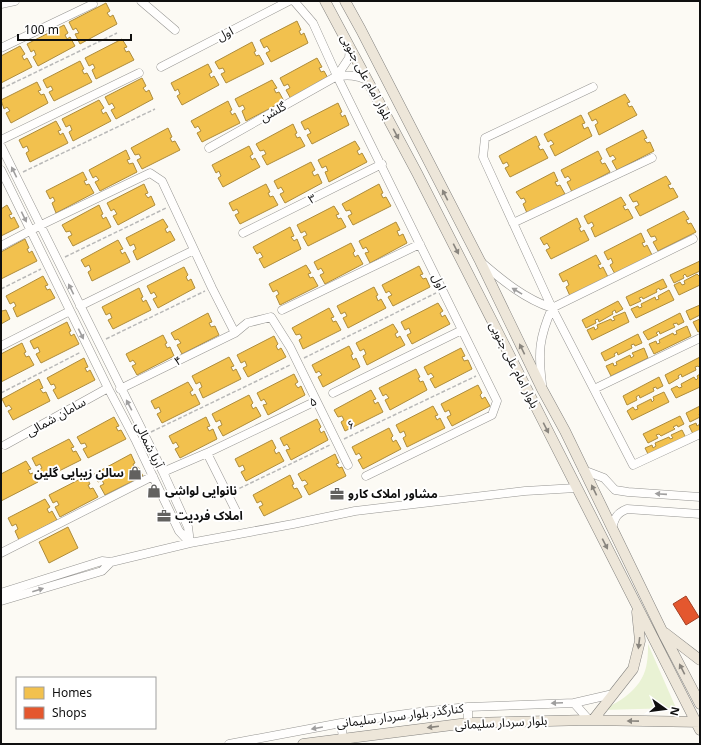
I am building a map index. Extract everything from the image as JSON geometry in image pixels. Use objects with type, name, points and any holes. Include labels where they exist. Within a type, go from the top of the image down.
[{"type":"main road","name":"بلوار امام علی جنوبی","points":[[325,1],[417,173],[576,488],[699,725]]},
{"type":"main road","name":"بلوار امام علی جنوبی","points":[[345,1],[480,261],[700,704]]},
{"type":"main road","points":[[533,401],[544,392]]},
{"type":"main road","points":[[591,720],[633,669],[640,641],[636,604]]},
{"type":"main road","points":[[662,630],[700,660]]},
{"type":"main road","name":"بلوار سردار سلیمانی","points":[[303,744],[468,723],[591,720],[699,725]]},
{"type":"street","points":[[1,4],[15,1]]},
{"type":"street","points":[[141,1],[175,30]]},
{"type":"street","name":"اول","points":[[161,67],[289,1]]},
{"type":"street","name":"اول","points":[[294,1],[313,23],[337,76],[382,164],[497,401],[492,415],[366,476]]},
{"type":"street","points":[[1,48],[93,4]]},
{"type":"street","points":[[337,76],[349,58],[350,48]]},
{"type":"street","points":[[1,140],[139,73]]},
{"type":"street","points":[[337,76],[351,75],[367,80]]},
{"type":"street","name":"گلشن","points":[[209,148],[337,76]]},
{"type":"street","points":[[593,87],[485,138],[483,157],[552,308],[634,465],[700,434]]},
{"type":"street","name":"آریا شمالی","points":[[1,146],[163,472],[188,527],[190,543]]},
{"type":"street","points":[[513,223],[652,158]]},
{"type":"street","name":"۳","points":[[243,233],[382,164]]},
{"type":"street","name":"آریا شمالی","points":[[1,170],[88,348],[153,476],[179,532],[190,543]]},
{"type":"street","points":[[1,246],[41,225],[150,173],[162,181],[212,288],[235,333]]},
{"type":"street","points":[[544,392],[539,364],[540,346],[544,327],[552,308],[693,239]]},
{"type":"street","points":[[282,310],[420,244]]},
{"type":"street","points":[[80,306],[194,250]]},
{"type":"street","points":[[480,261],[510,286],[540,304],[552,308]]},
{"type":"street","points":[[1,346],[70,310]]},
{"type":"street","name":"۴","points":[[120,388],[235,333],[247,323],[271,317],[290,347],[316,400]]},
{"type":"street","points":[[333,393],[462,330]]},
{"type":"street","points":[[594,389],[700,338]]},
{"type":"street","name":"سامان شمالی","points":[[2,443],[108,388]]},
{"type":"street","points":[[316,400],[348,465]]},
{"type":"street","name":"۵","points":[[163,472],[207,453],[316,400]]},
{"type":"street","points":[[207,453],[239,517]]},
{"type":"street","points":[[584,470],[604,478],[615,490],[700,497]]},
{"type":"street","points":[[1,553],[153,476]]},
{"type":"street","points":[[1,593],[102,561],[111,562],[190,543],[355,511],[525,491],[576,488]]},
{"type":"street","points":[[612,528],[614,519],[619,512],[627,509],[700,514]]},
{"type":"street","points":[[1,601],[102,571],[111,562]]},
{"type":"street","name":"کنارگذر بلوار سردار سلیمانی","points":[[229,744],[341,723],[420,712],[468,707],[574,703],[613,694]]},
{"type":"street","points":[[574,703],[591,720]]},
{"type":"street","points":[[468,707],[468,723]]},
{"type":"street","points":[[341,723],[343,738]]},
{"type":"path","points":[[1,89],[117,33]]},
{"type":"path","points":[[16,176],[155,109]]},
{"type":"path","points":[[58,260],[173,204]]},
{"type":"path","points":[[1,289],[48,265]]},
{"type":"path","points":[[99,343],[212,288]]},
{"type":"path","points":[[1,393],[88,348]]},
{"type":"path","name":"۶","points":[[228,494],[483,372]]},
{"type":"green space","points":[[648,644],[676,708],[602,710],[631,692],[642,679],[647,660]]},
{"type":"building: Homes","points":[[106,3],[110,11],[107,13],[110,17],[113,15],[117,24],[80,44],[75,34],[79,33],[76,28],[73,30],[69,22]]},
{"type":"building: Homes","points":[[297,21],[301,30],[299,31],[301,35],[304,33],[308,43],[271,62],[266,53],[270,51],[267,46],[264,48],[260,40]]},
{"type":"building: Homes","points":[[64,25],[68,33],[65,35],[67,39],[70,37],[75,46],[38,66],[33,57],[36,55],[34,50],[31,52],[27,44]]},
{"type":"building: Homes","points":[[122,39],[127,47],[124,48],[126,52],[129,51],[134,60],[96,79],[92,70],[95,68],[93,64],[89,66],[85,58]]},
{"type":"building: Homes","points":[[252,42],[256,51],[254,52],[256,56],[259,55],[264,64],[226,83],[221,74],[225,72],[223,68],[219,69],[215,62]]},
{"type":"building: Homes","points":[[20,46],[25,54],[22,56],[24,60],[27,58],[32,67],[1,83],[1,56]]},
{"type":"building: Homes","points":[[317,58],[322,67],[319,68],[321,72],[324,71],[329,80],[291,99],[286,90],[290,88],[288,84],[284,86],[280,78]]},
{"type":"building: Homes","points":[[80,61],[84,69],[82,70],[84,74],[87,73],[92,82],[54,101],[49,92],[53,90],[51,86],[47,88],[43,80]]},
{"type":"building: Homes","points":[[208,64],[212,72],[209,74],[211,78],[214,76],[219,85],[182,105],[177,96],[180,94],[178,89],[175,91],[171,83]]},
{"type":"building: Homes","points":[[142,78],[146,86],[143,88],[146,92],[149,90],[153,99],[116,119],[111,110],[115,108],[112,103],[109,105],[105,97]]},
{"type":"building: Homes","points":[[272,80],[277,88],[274,89],[276,93],[279,92],[284,101],[246,121],[242,111],[245,109],[243,105],[239,107],[235,99]]},
{"type":"building: Homes","points":[[37,82],[41,90],[38,91],[41,95],[44,94],[48,103],[11,123],[6,113],[10,111],[7,107],[4,109],[1,100]]},
{"type":"building: Homes","points":[[625,94],[630,102],[627,103],[629,107],[632,106],[637,115],[599,135],[595,125],[598,123],[596,119],[592,121],[588,113]]},
{"type":"building: Homes","points":[[99,100],[104,108],[101,110],[103,114],[106,112],[111,121],[73,141],[69,132],[72,130],[70,125],[66,127],[62,119]]},
{"type":"building: Homes","points":[[228,101],[232,110],[230,111],[232,115],[235,113],[240,123],[202,142],[197,133],[201,131],[198,126],[195,128],[191,121]]},
{"type":"building: Homes","points":[[338,103],[342,112],[340,113],[342,117],[345,115],[349,125],[312,144],[307,135],[311,133],[308,128],[305,130],[301,122]]},
{"type":"building: Homes","points":[[581,115],[585,123],[582,124],[584,129],[588,127],[592,136],[555,156],[550,146],[554,144],[551,140],[548,142],[544,134]]},
{"type":"building: Homes","points":[[56,121],[61,130],[58,131],[60,135],[63,133],[68,143],[30,162],[26,153],[29,151],[27,146],[23,148],[19,140]]},
{"type":"building: Homes","points":[[293,124],[297,133],[295,134],[297,138],[300,137],[305,146],[267,165],[262,156],[266,154],[264,150],[260,151],[256,144]]},
{"type":"building: Homes","points":[[168,128],[172,137],[170,138],[172,142],[175,141],[180,150],[142,169],[137,160],[141,158],[139,154],[135,155],[131,148]]},
{"type":"building: Homes","points":[[643,130],[647,138],[644,139],[647,143],[650,142],[654,151],[617,170],[612,161],[616,159],[613,155],[610,157],[606,149]]},
{"type":"building: Homes","points":[[536,136],[540,145],[538,146],[540,150],[543,149],[548,158],[510,177],[505,168],[509,166],[507,162],[503,164],[499,156]]},
{"type":"building: Homes","points":[[355,141],[360,149],[357,151],[359,155],[362,153],[367,162],[329,182],[325,172],[328,171],[326,166],[322,168],[318,160]]},
{"type":"building: Homes","points":[[249,146],[253,154],[250,156],[252,160],[255,158],[260,167],[223,187],[218,178],[221,176],[219,171],[216,173],[212,165]]},
{"type":"building: Homes","points":[[126,150],[130,159],[127,160],[129,164],[133,163],[137,172],[100,191],[95,182],[99,180],[96,176],[93,178],[89,170]]},
{"type":"building: Homes","points":[[598,151],[602,159],[600,160],[602,164],[605,163],[610,172],[572,192],[567,182],[571,180],[568,176],[565,178],[561,170]]},
{"type":"building: Homes","points":[[311,162],[315,170],[312,172],[314,176],[318,174],[322,183],[285,203],[280,194],[284,192],[281,187],[278,189],[274,181]]},
{"type":"building: Homes","points":[[83,172],[87,180],[84,181],[86,185],[89,184],[94,193],[56,213],[52,203],[55,201],[53,197],[50,199],[46,191]]},
{"type":"building: Homes","points":[[554,172],[558,181],[555,182],[557,186],[560,185],[565,194],[527,213],[523,204],[526,202],[524,198],[521,199],[516,192]]},
{"type":"building: Homes","points":[[666,176],[671,184],[668,185],[670,189],[673,188],[678,197],[640,216],[635,207],[639,205],[637,201],[633,202],[629,195]]},
{"type":"building: Homes","points":[[144,184],[148,193],[145,194],[148,198],[151,196],[155,205],[118,225],[113,216],[117,214],[114,209],[111,211],[107,203]]},
{"type":"building: Homes","points":[[266,184],[270,192],[268,193],[270,197],[273,196],[278,205],[240,224],[235,215],[239,213],[237,209],[233,211],[229,203]]},
{"type":"building: Homes","points":[[379,184],[383,193],[381,194],[383,198],[386,197],[391,206],[353,225],[348,216],[352,214],[350,210],[346,211],[342,204]]},
{"type":"building: Homes","points":[[621,197],[626,205],[623,206],[625,210],[628,209],[633,218],[595,237],[591,228],[594,226],[592,222],[588,224],[584,216]]},
{"type":"building: Homes","points":[[7,205],[12,214],[9,215],[11,219],[14,217],[19,227],[1,236],[1,209]]},
{"type":"building: Homes","points":[[99,205],[103,214],[101,215],[103,219],[106,217],[111,227],[73,246],[68,237],[72,235],[70,231],[66,232],[62,225]]},
{"type":"building: Homes","points":[[334,206],[339,214],[336,215],[338,219],[341,218],[346,227],[308,246],[303,237],[307,235],[305,231],[301,233],[297,225]]},
{"type":"building: Homes","points":[[684,211],[689,219],[686,220],[688,224],[691,223],[696,232],[658,251],[653,242],[657,240],[655,236],[651,237],[647,230]]},
{"type":"building: Homes","points":[[577,218],[581,227],[579,228],[581,232],[584,230],[589,240],[551,259],[546,250],[550,248],[547,243],[544,245],[540,238]]},
{"type":"building: Homes","points":[[163,219],[168,227],[165,229],[167,233],[170,231],[175,240],[137,260],[133,251],[136,249],[134,244],[130,246],[126,238]]},
{"type":"building: Homes","points":[[396,222],[400,230],[397,231],[399,236],[403,234],[407,243],[370,263],[365,253],[369,252],[366,247],[363,249],[359,241]]},
{"type":"building: Homes","points":[[290,227],[294,236],[291,237],[294,241],[297,239],[301,249],[264,268],[259,259],[263,257],[260,252],[257,254],[253,247]]},
{"type":"building: Homes","points":[[641,233],[645,242],[642,243],[644,247],[647,245],[652,255],[615,274],[610,265],[613,263],[611,258],[608,260],[604,252]]},
{"type":"building: Homes","points":[[25,239],[29,248],[27,249],[29,253],[32,251],[37,261],[1,279],[1,252]]},
{"type":"building: Homes","points":[[118,240],[123,249],[120,250],[122,254],[125,252],[130,262],[92,281],[88,272],[91,270],[89,265],[85,267],[81,260]]},
{"type":"building: Homes","points":[[351,243],[355,251],[353,253],[355,257],[358,255],[363,264],[325,284],[320,275],[324,273],[321,268],[318,270],[314,262]]},
{"type":"building: Homes","points":[[596,255],[601,264],[598,265],[600,269],[603,267],[608,277],[570,296],[566,287],[569,285],[567,280],[563,282],[559,274]]},
{"type":"building: Homes","points":[[700,261],[700,271],[687,277],[685,274],[683,276],[684,278],[674,283],[670,275]]},
{"type":"building: Homes","points":[[306,265],[311,273],[308,274],[310,278],[313,277],[318,286],[280,305],[276,296],[279,294],[277,290],[273,292],[269,284]]},
{"type":"building: Homes","points":[[419,266],[423,274],[420,275],[423,279],[426,278],[430,287],[393,306],[388,297],[392,295],[389,291],[386,293],[382,285]]},
{"type":"building: Homes","points":[[184,267],[188,275],[186,277],[188,281],[191,279],[195,288],[158,308],[153,299],[157,297],[154,292],[151,294],[147,286]]},
{"type":"building: Homes","points":[[697,274],[700,276],[700,285],[679,295],[674,285],[680,282],[682,285],[685,284],[684,281]]},
{"type":"building: Homes","points":[[43,276],[48,285],[45,286],[47,290],[50,289],[55,298],[17,317],[13,308],[16,306],[14,302],[10,304],[6,296]]},
{"type":"building: Homes","points":[[663,279],[667,287],[660,290],[659,288],[656,290],[657,292],[643,299],[642,297],[639,298],[641,301],[630,306],[626,297]]},
{"type":"building: Homes","points":[[374,287],[378,295],[376,296],[378,301],[381,299],[386,308],[348,328],[343,318],[347,316],[345,312],[341,314],[337,306]]},
{"type":"building: Homes","points":[[139,288],[143,297],[141,298],[143,302],[146,300],[151,310],[113,329],[108,320],[112,318],[110,313],[106,315],[102,307]]},
{"type":"building: Homes","points":[[669,290],[674,300],[636,318],[631,309],[638,306],[639,308],[642,307],[641,304],[655,297],[656,300],[659,299],[658,296]]},
{"type":"building: Homes","points":[[618,301],[623,309],[616,313],[615,310],[612,312],[613,314],[599,322],[598,319],[595,320],[596,323],[586,328],[582,320]]},
{"type":"building: Homes","points":[[438,303],[443,311],[440,313],[442,317],[445,315],[450,324],[412,344],[407,335],[411,333],[409,328],[405,330],[401,322]]},
{"type":"building: Homes","points":[[700,305],[700,315],[690,320],[686,311]]},
{"type":"building: Homes","points":[[329,308],[334,317],[331,318],[333,322],[336,321],[341,330],[303,349],[299,340],[302,338],[300,334],[296,335],[292,328]]},
{"type":"building: Homes","points":[[1,309],[2,311],[6,310],[10,319],[1,324]]},
{"type":"building: Homes","points":[[625,312],[629,322],[592,340],[587,330],[594,327],[595,330],[598,328],[597,325],[611,319],[612,321],[615,320],[613,317]]},
{"type":"building: Homes","points":[[208,313],[212,322],[209,323],[211,327],[215,326],[219,335],[182,354],[177,345],[181,343],[178,339],[175,340],[171,333]]},
{"type":"building: Homes","points":[[680,313],[684,322],[678,325],[677,323],[673,324],[675,327],[660,334],[659,331],[656,333],[658,335],[648,340],[643,332]]},
{"type":"building: Homes","points":[[700,319],[700,331],[698,332],[693,322]]},
{"type":"building: Homes","points":[[67,322],[71,331],[69,332],[71,336],[74,334],[79,344],[41,363],[36,354],[40,352],[38,347],[34,349],[30,341]]},
{"type":"building: Homes","points":[[393,324],[398,332],[395,334],[397,338],[400,336],[405,345],[367,365],[363,356],[366,354],[364,349],[360,351],[356,343]]},
{"type":"building: Homes","points":[[687,326],[691,336],[654,354],[649,344],[656,341],[657,344],[660,343],[659,340],[673,333],[674,335],[677,334],[676,331]]},
{"type":"building: Homes","points":[[638,334],[642,343],[635,346],[634,344],[631,345],[632,348],[618,355],[617,352],[614,354],[615,356],[605,361],[601,353]]},
{"type":"building: Homes","points":[[163,335],[167,343],[165,344],[167,348],[170,347],[174,356],[137,375],[132,366],[136,364],[133,360],[130,362],[126,354]]},
{"type":"building: Homes","points":[[274,336],[278,344],[276,346],[278,350],[281,348],[286,357],[248,377],[243,368],[247,366],[245,361],[241,363],[237,355]]},
{"type":"building: Homes","points":[[22,343],[26,352],[24,353],[26,357],[29,356],[34,365],[1,382],[1,354]]},
{"type":"building: Homes","points":[[349,346],[353,354],[351,355],[353,360],[356,358],[360,367],[323,387],[318,377],[322,375],[319,371],[316,373],[312,365]]},
{"type":"building: Homes","points":[[461,348],[465,356],[462,357],[464,361],[468,360],[472,369],[435,388],[430,379],[434,377],[431,373],[428,375],[424,367]]},
{"type":"building: Homes","points":[[644,348],[648,358],[611,376],[606,366],[613,363],[614,366],[617,365],[616,362],[630,355],[631,358],[634,356],[632,353]]},
{"type":"building: Homes","points":[[229,357],[234,366],[231,367],[233,371],[236,369],[241,379],[203,398],[199,389],[202,387],[200,382],[196,384],[192,376]]},
{"type":"building: Homes","points":[[700,357],[700,368],[698,366],[695,367],[696,370],[682,377],[681,374],[678,376],[679,378],[669,384],[665,375]]},
{"type":"building: Homes","points":[[84,358],[88,367],[85,368],[87,372],[90,370],[95,380],[58,399],[53,390],[56,388],[54,384],[51,385],[47,378]]},
{"type":"building: Homes","points":[[416,369],[420,377],[418,378],[420,382],[423,381],[427,390],[390,410],[385,400],[389,398],[386,394],[383,396],[379,388]]},
{"type":"building: Homes","points":[[294,374],[298,382],[295,384],[298,388],[301,386],[305,395],[268,415],[263,405],[267,404],[264,399],[261,401],[257,393]]},
{"type":"building: Homes","points":[[700,374],[700,387],[676,398],[671,389],[677,386],[679,388],[682,387],[681,384],[694,377],[696,380],[698,378],[697,376]]},
{"type":"building: Homes","points":[[659,377],[663,386],[657,389],[656,387],[653,388],[654,391],[640,398],[639,395],[636,397],[637,400],[627,405],[623,396]]},
{"type":"building: Homes","points":[[39,379],[43,388],[40,389],[43,393],[46,392],[50,401],[13,420],[8,411],[12,409],[9,405],[6,407],[2,399]]},
{"type":"building: Homes","points":[[188,382],[193,390],[190,392],[192,396],[195,394],[200,404],[162,423],[157,414],[161,412],[159,407],[155,409],[151,401]]},
{"type":"building: Homes","points":[[478,385],[482,393],[480,395],[482,399],[485,397],[490,406],[452,426],[447,417],[451,415],[449,410],[445,412],[441,404]]},
{"type":"building: Homes","points":[[371,390],[376,399],[373,400],[375,404],[378,402],[383,412],[345,431],[341,422],[344,420],[342,416],[338,417],[334,410]]},
{"type":"building: Homes","points":[[664,392],[669,402],[632,420],[627,411],[633,407],[635,410],[638,409],[637,406],[651,399],[652,402],[654,400],[653,397]]},
{"type":"building: Homes","points":[[249,395],[253,403],[251,405],[253,409],[256,407],[261,416],[223,436],[218,427],[222,425],[220,420],[216,422],[212,414]]},
{"type":"building: Homes","points":[[433,406],[438,415],[435,416],[437,420],[440,418],[445,428],[407,447],[403,438],[406,436],[404,431],[400,433],[396,425]]},
{"type":"building: Homes","points":[[700,406],[700,417],[690,422],[686,413]]},
{"type":"building: Homes","points":[[680,416],[684,424],[678,427],[677,425],[673,427],[675,429],[661,436],[659,434],[656,435],[658,438],[648,443],[643,434]]},
{"type":"building: Homes","points":[[114,417],[119,426],[116,427],[118,431],[121,430],[126,439],[88,458],[83,449],[87,447],[85,443],[81,444],[77,437]]},
{"type":"building: Homes","points":[[206,417],[210,426],[207,427],[209,431],[213,429],[217,439],[180,458],[175,449],[179,447],[176,442],[173,444],[169,436]]},
{"type":"building: Homes","points":[[317,419],[321,427],[319,429],[321,433],[324,431],[328,440],[291,460],[286,450],[290,449],[287,444],[284,446],[280,438]]},
{"type":"building: Homes","points":[[696,423],[697,426],[700,424],[700,433],[694,436],[689,426]]},
{"type":"building: Homes","points":[[389,428],[393,436],[391,438],[393,442],[396,440],[401,449],[363,469],[358,460],[362,458],[359,453],[356,455],[352,447]]},
{"type":"building: Homes","points":[[682,430],[687,440],[650,458],[645,448],[652,445],[653,448],[656,446],[655,443],[669,437],[670,439],[673,438],[671,435]]},
{"type":"building: Homes","points":[[69,439],[74,447],[71,448],[73,452],[76,451],[81,460],[43,479],[39,470],[42,468],[40,464],[36,466],[32,458]]},
{"type":"building: Homes","points":[[272,440],[276,448],[274,450],[276,454],[279,452],[284,461],[246,481],[241,472],[245,470],[243,465],[239,467],[235,459]]},
{"type":"building: Homes","points":[[131,454],[135,463],[133,464],[135,468],[138,467],[143,476],[105,495],[100,486],[104,484],[102,480],[98,482],[94,474]]},
{"type":"building: Homes","points":[[335,454],[339,463],[336,464],[339,468],[342,467],[346,476],[309,495],[304,486],[308,484],[305,480],[302,481],[298,474]]},
{"type":"building: Homes","points":[[26,461],[31,469],[28,470],[30,474],[33,473],[38,482],[1,501],[1,474]]},
{"type":"building: Homes","points":[[290,475],[294,484],[292,485],[294,489],[297,488],[302,497],[264,516],[259,507],[263,505],[261,501],[257,503],[253,495]]},
{"type":"building: Homes","points":[[86,476],[90,484],[88,485],[90,489],[93,488],[98,497],[60,517],[55,507],[59,505],[57,501],[53,503],[49,495]]},
{"type":"building: Homes","points":[[45,499],[50,507],[47,509],[49,513],[52,511],[57,520],[19,540],[15,531],[18,529],[16,524],[12,526],[8,518]]},
{"type":"building: Homes","points":[[68,527],[78,548],[49,563],[39,542]]},
{"type":"building: Shops","points":[[686,596],[699,617],[686,625],[673,604]]},
{"type":"place","name":"سالن زیبایی گلین","points":[[135,473]]},
{"type":"place","name":"نانوایی لواشی","points":[[154,491]]},
{"type":"place","name":"مشاور املاک کارو","points":[[337,494]]},
{"type":"place","name":"املاک فردیت","points":[[164,516]]}]
